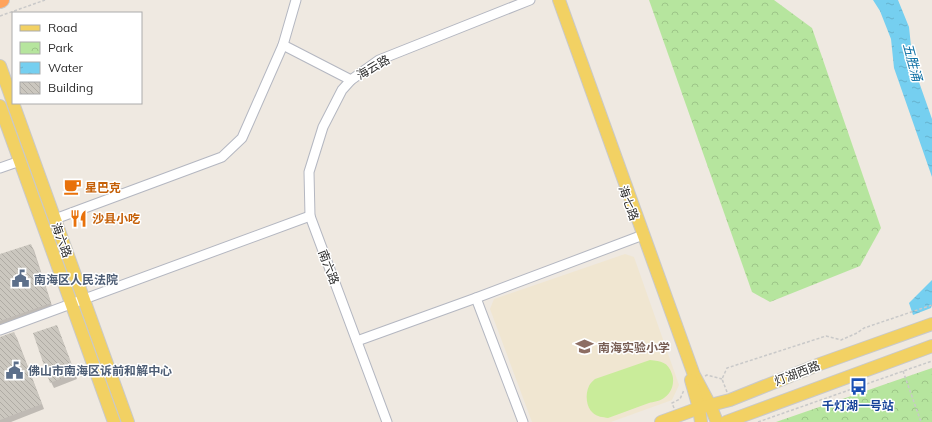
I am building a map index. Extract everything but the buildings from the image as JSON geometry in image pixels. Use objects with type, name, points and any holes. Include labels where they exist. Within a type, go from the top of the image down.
[{"type":"main road","points":[[0,7],[10,0]]},
{"type":"main road","name":"海七路","points":[[555,0],[642,235]]},
{"type":"main road","name":"海七路","points":[[559,0],[692,381],[705,406]]},
{"type":"main road","name":"海六路","points":[[0,66],[12,100]]},
{"type":"main road","name":"海六路","points":[[13,104],[128,422]]},
{"type":"main road","name":"海六路","points":[[0,106],[114,422]]},
{"type":"main road","name":"灯湖西路","points":[[661,422],[705,406],[730,400],[820,364],[932,324]]},
{"type":"main road","name":"灯湖西路","points":[[726,422],[932,346]]},
{"type":"main road","points":[[701,422],[705,406]]},
{"type":"main road","points":[[705,406],[717,422]]},
{"type":"street","points":[[55,219],[222,157],[242,138],[283,45],[296,0]]},
{"type":"street","name":"海云路","points":[[310,216],[309,172],[323,127],[342,90],[351,80],[380,60],[530,0]]},
{"type":"street","points":[[283,45],[351,80]]},
{"type":"street","points":[[0,168],[20,161]]},
{"type":"street","points":[[0,330],[310,216]]},
{"type":"street","name":"南六路","points":[[310,216],[387,422]]},
{"type":"street","points":[[357,342],[642,235]]},
{"type":"street","points":[[476,298],[523,422]]},
{"type":"path","points":[[0,16],[45,0]]},
{"type":"path","points":[[730,400],[722,379],[727,368],[826,336],[840,340],[857,334],[864,328],[932,306]]},
{"type":"path","points":[[758,422],[932,360]]},
{"type":"path","points":[[903,371],[921,422]]},
{"type":"shaded area","name":"南海实验小学","points":[[625,254],[634,257],[679,385],[672,400],[611,422],[532,422],[490,309],[494,299]]},
{"type":"green space","points":[[649,0],[774,0],[812,28],[881,228],[860,266],[770,302],[752,292]]},
{"type":"green space","points":[[650,360],[664,363],[670,370],[673,377],[673,384],[667,396],[661,400],[608,418],[600,417],[593,413],[588,404],[587,393],[589,385],[595,379]]},
{"type":"green space","points":[[932,368],[932,422],[776,422]]},
{"type":"water","points":[[873,0],[898,0],[909,27],[913,65],[932,119],[932,177],[894,68],[891,39],[880,11]]},
{"type":"water","points":[[932,280],[931,308],[913,315],[909,303]]},
{"type":"place","name":"星巴克","points":[[72,187]]},
{"type":"place","name":"沙县小吃","points":[[79,218]]},
{"type":"place","name":"南海区人民法院","points":[[21,279]]},
{"type":"place","name":"南海实验小学","points":[[585,347]]},
{"type":"place","name":"佛山市南海区诉前和解中心","points":[[15,370]]},
{"type":"place","name":"千灯湖一号站","points":[[858,386]]},
{"type":"water label","name":"五胜涌","points":[[913,62]]}]
